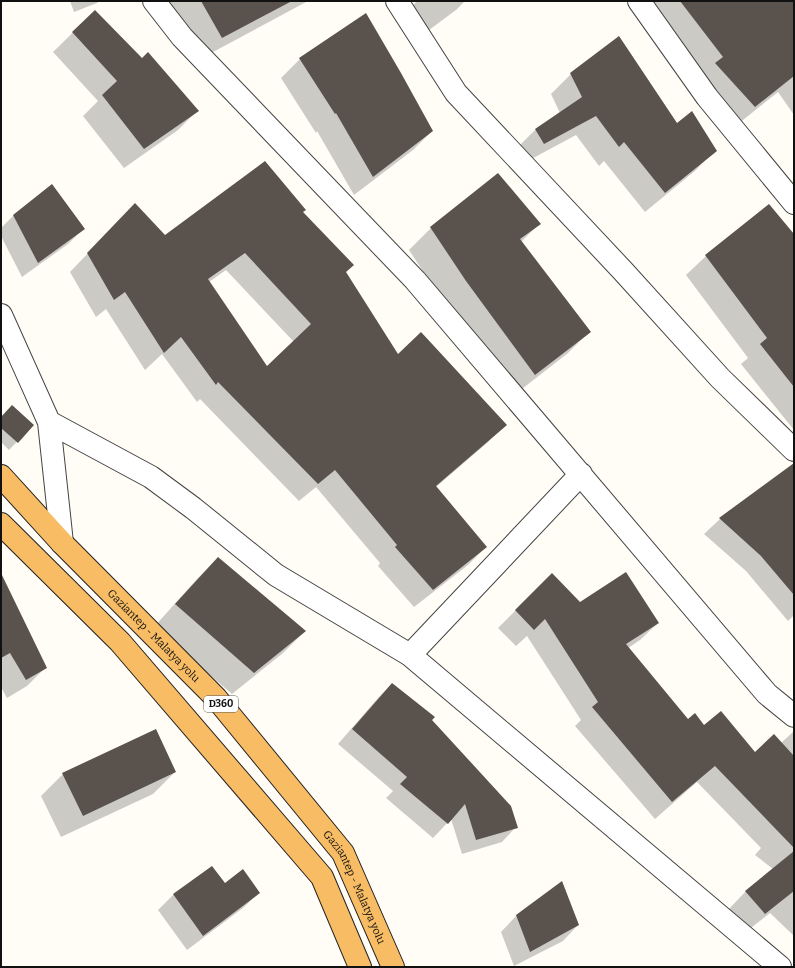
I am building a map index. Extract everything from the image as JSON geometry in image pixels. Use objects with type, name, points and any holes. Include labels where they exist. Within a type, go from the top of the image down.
[{"type":"highway","name":"Gaziantep - Malatya yolu","points":[[1,476],[62,543],[216,698],[343,853],[393,967]]},
{"type":"highway","points":[[1,524],[120,642],[322,877],[360,967]]},
{"type":"street","points":[[154,1],[182,37],[415,280],[767,694],[794,716]]},
{"type":"street","points":[[397,1],[456,94],[623,271],[720,378],[794,450]]},
{"type":"street","points":[[638,1],[707,97],[794,203]]},
{"type":"street","points":[[1,314],[49,422],[62,543]]},
{"type":"street","points":[[49,422],[151,477],[193,508],[276,575],[410,655],[780,967]]},
{"type":"street","points":[[410,655],[581,474]]},
{"type":"building","points":[[201,1],[292,1],[222,38]]},
{"type":"building","points":[[680,1],[794,1],[794,76],[755,107],[715,63],[723,57]]},
{"type":"building","points":[[95,10],[142,58],[148,52],[199,111],[144,149],[102,95],[117,81],[72,32]]},
{"type":"building","points":[[366,13],[433,131],[373,177],[336,113],[335,114],[299,58]]},
{"type":"building","points":[[619,36],[677,123],[692,111],[717,151],[665,193],[624,142],[619,147],[596,116],[544,144],[535,129],[582,97],[570,73]]},
{"type":"building","points":[[265,161],[306,210],[303,212],[354,265],[346,272],[398,354],[421,332],[507,425],[436,486],[487,547],[433,590],[395,547],[397,545],[335,470],[318,484],[218,382],[216,385],[181,337],[164,353],[125,292],[114,300],[87,253],[135,203],[165,235]],"holes":[[[245,253],[311,324],[267,366],[208,279]]]},
{"type":"building","points":[[498,173],[541,224],[520,239],[591,332],[535,375],[466,281],[430,227]]},
{"type":"building","points":[[52,184],[85,229],[38,263],[13,215]]},
{"type":"building","points":[[769,204],[794,234],[794,387],[760,344],[767,338],[705,255]]},
{"type":"building","points":[[12,405],[34,425],[18,443],[1,428],[1,417]]},
{"type":"building","points":[[794,463],[794,595],[761,556],[719,518]]},
{"type":"building","points":[[218,557],[306,631],[254,673],[175,604]]},
{"type":"building","points":[[626,572],[659,623],[626,644],[688,719],[695,713],[704,725],[721,711],[755,752],[774,734],[794,756],[794,848],[715,766],[672,802],[592,707],[598,702],[545,619],[534,630],[515,610],[552,573],[580,602]]},
{"type":"building","points":[[1,573],[47,668],[26,680],[10,653],[1,658]]},
{"type":"building","points":[[392,683],[435,717],[432,720],[511,806],[518,828],[476,840],[465,804],[448,824],[400,784],[407,777],[352,729]]},
{"type":"building","points":[[156,729],[176,772],[83,816],[62,773]]},
{"type":"building","points":[[794,851],[794,891],[765,914],[745,891]]},
{"type":"building","points":[[212,866],[225,883],[243,869],[260,893],[203,936],[173,894]]},
{"type":"building","points":[[562,881],[579,925],[530,952],[516,915]]}]
